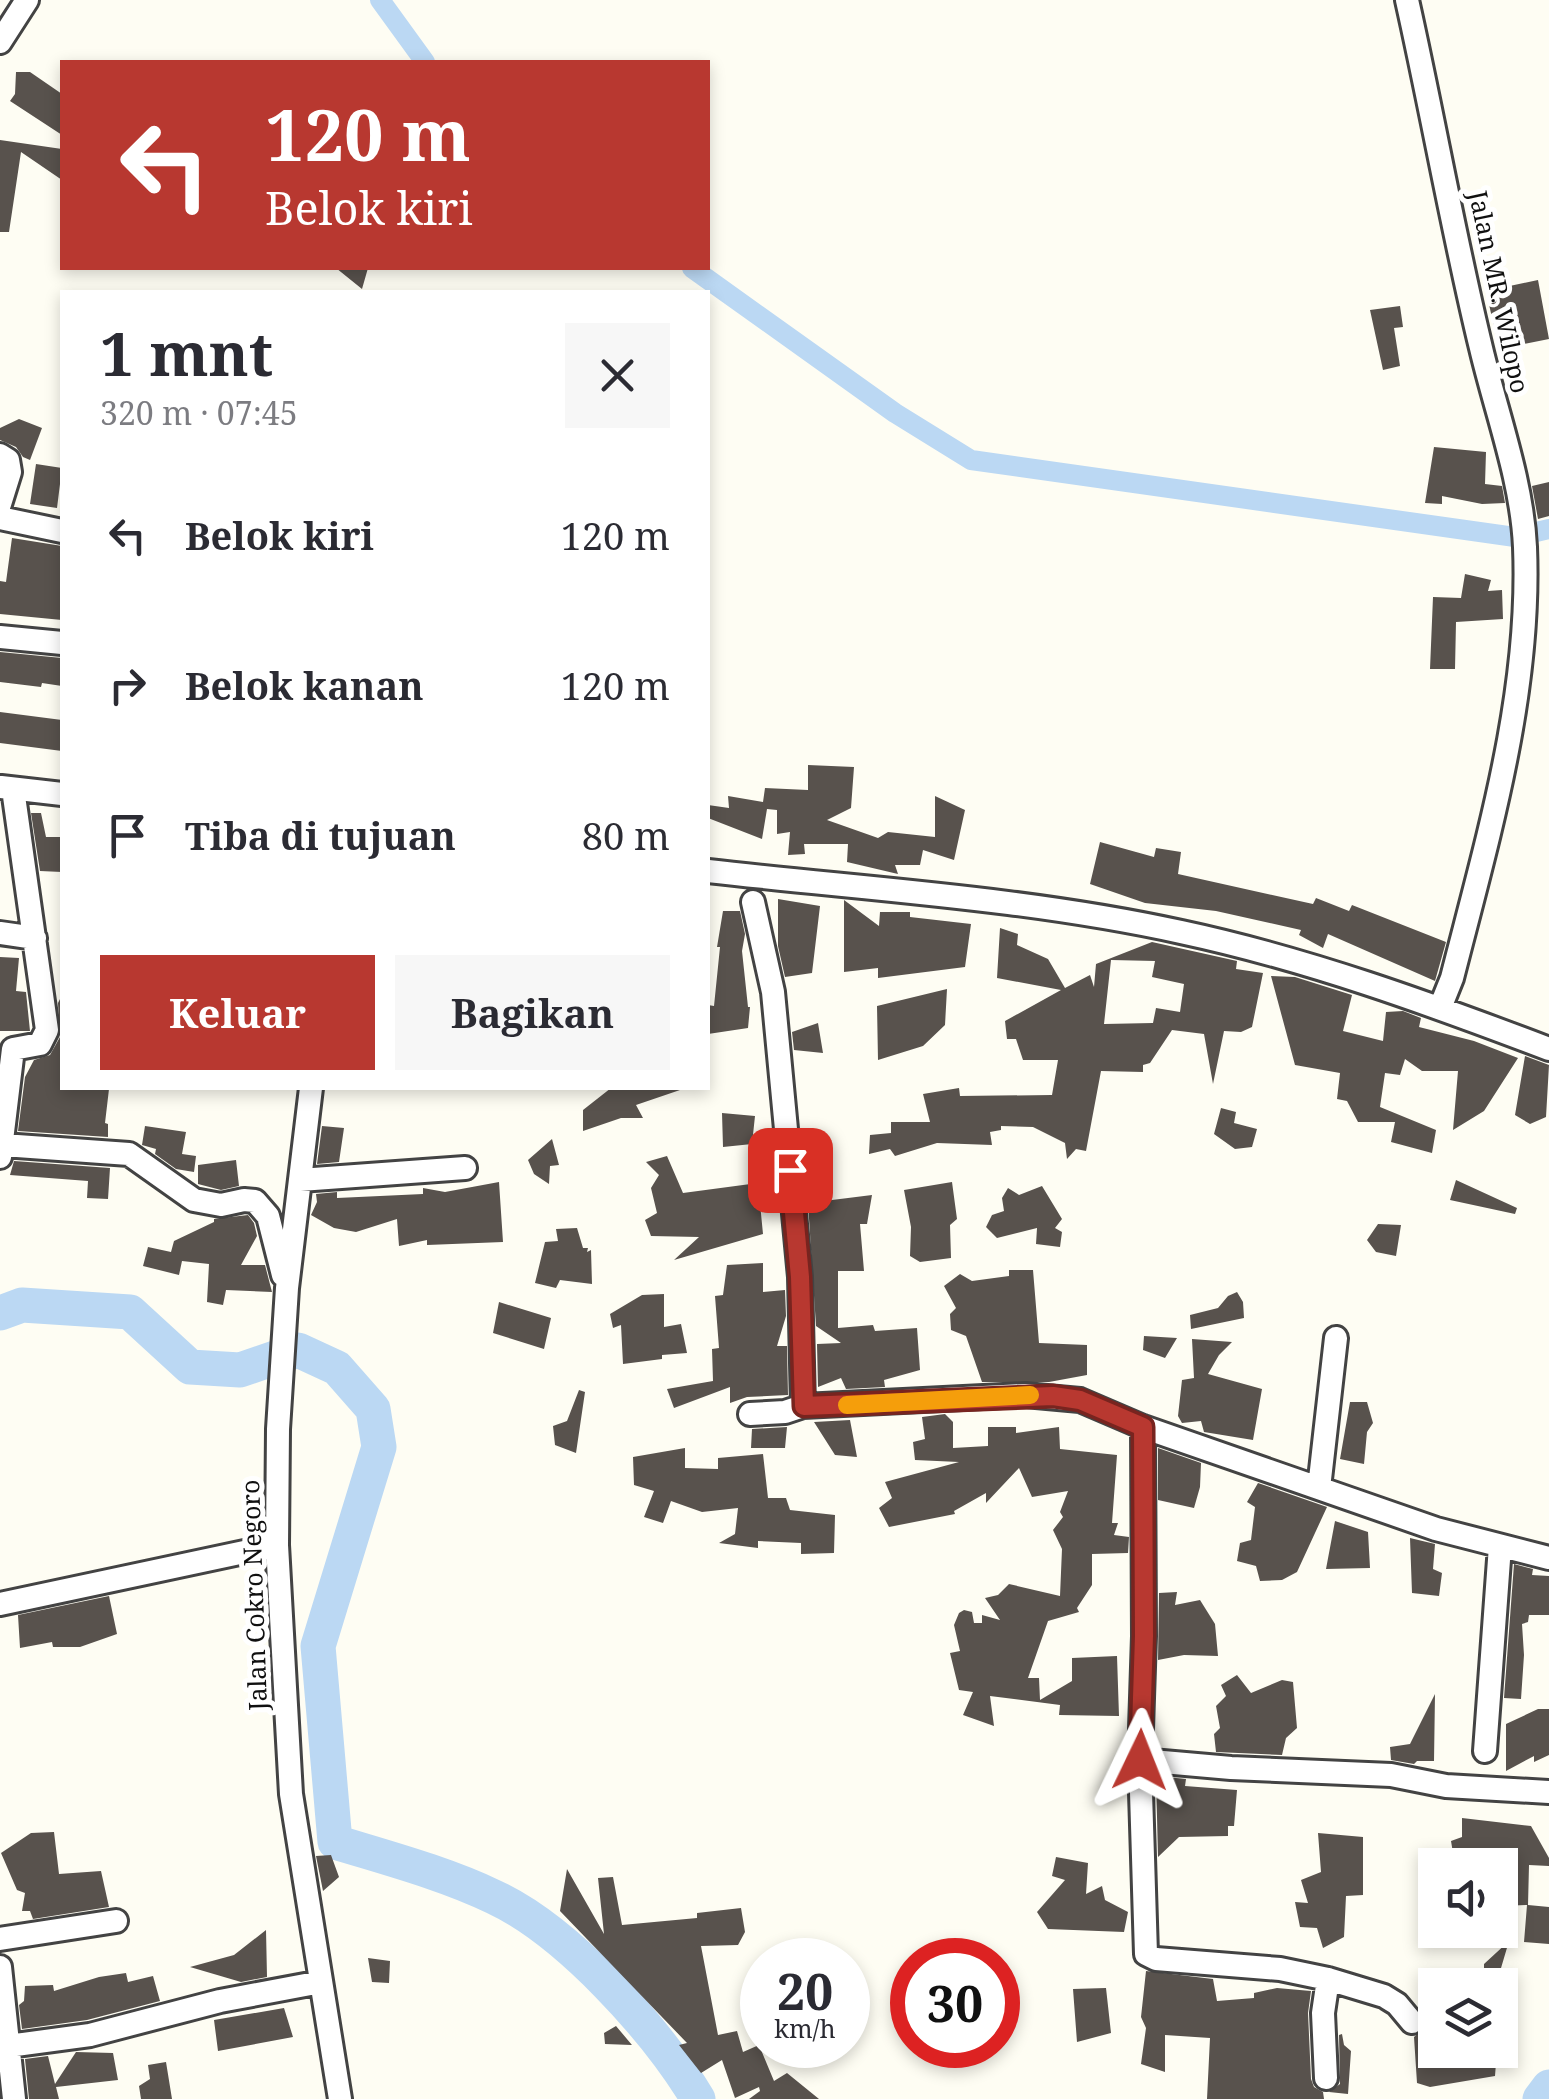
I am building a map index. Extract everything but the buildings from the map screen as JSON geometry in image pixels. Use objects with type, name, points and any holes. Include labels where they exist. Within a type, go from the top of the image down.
[{"type":"street","points":[[0,42],[27,0]]},
{"type":"street","name":"Jalan MR. Wilopo","points":[[1407,0],[1524,539],[1525,626],[1515,712],[1452,978],[1440,1008]]},
{"type":"street","points":[[0,455],[8,460],[10,472],[0,504]]},
{"type":"street","points":[[0,518],[60,531]]},
{"type":"street","points":[[1524,539],[1549,545]]},
{"type":"street","points":[[1525,626],[1549,626]]},
{"type":"street","points":[[0,637],[60,643]]},
{"type":"street","points":[[60,794],[6,788],[48,1030],[40,1044],[6,1048],[2,1151],[130,1154],[194,1200],[221,1205],[256,1201],[268,1216],[287,1288]]},
{"type":"street","points":[[710,871],[992,901],[1178,931],[1268,952],[1549,1048]]},
{"type":"street","points":[[753,902],[773,992],[800,1277],[804,1406]]},
{"type":"street","points":[[0,933],[35,938]]},
{"type":"street","name":"Jalan Cokro Negoro","points":[[312,1090],[284,1324],[277,1545],[291,1794],[340,2099]]},
{"type":"street","points":[[300,1180],[465,1168]]},
{"type":"street","points":[[1319,1488],[1336,1338]]},
{"type":"street","points":[[750,1414],[785,1412],[804,1406],[1053,1396],[1080,1400],[1143,1427],[1436,1529],[1549,1558]]},
{"type":"street","points":[[1143,1427],[1140,1760],[1146,1954],[1156,1959],[1280,1968],[1328,1979],[1384,1996],[1412,2022]]},
{"type":"street","points":[[0,1604],[277,1545]]},
{"type":"street","points":[[1485,1752],[1500,1546]]},
{"type":"street","points":[[1140,1760],[1391,1775],[1446,1786],[1549,1792]]},
{"type":"street","points":[[0,1938],[116,1921]]},
{"type":"street","points":[[0,1967],[14,2099]]},
{"type":"street","points":[[1326,2078],[1323,2013],[1328,1979]]},
{"type":"street","points":[[8,2046],[90,2035],[220,2002],[321,1982]]},
{"type":"waterway","points":[[380,0],[424,60]]},
{"type":"waterway","points":[[695,270],[895,413],[971,460],[1515,537],[1549,529]]},
{"type":"waterway","points":[[0,1313],[22,1305],[130,1312],[190,1367],[240,1370],[298,1350],[337,1368],[373,1409],[379,1447],[318,1646],[335,1842],[494,1897],[551,1933],[634,2013],[698,2099]]},
{"type":"waterway","points":[[1540,2099],[1549,2087]]},
{"type":"slow traffic","points":[[847,1405],[1030,1395]]},
{"type":"route","points":[[790,1170],[800,1277],[804,1406],[1025,1394],[1080,1400],[1143,1427],[1140,1760]]}]
